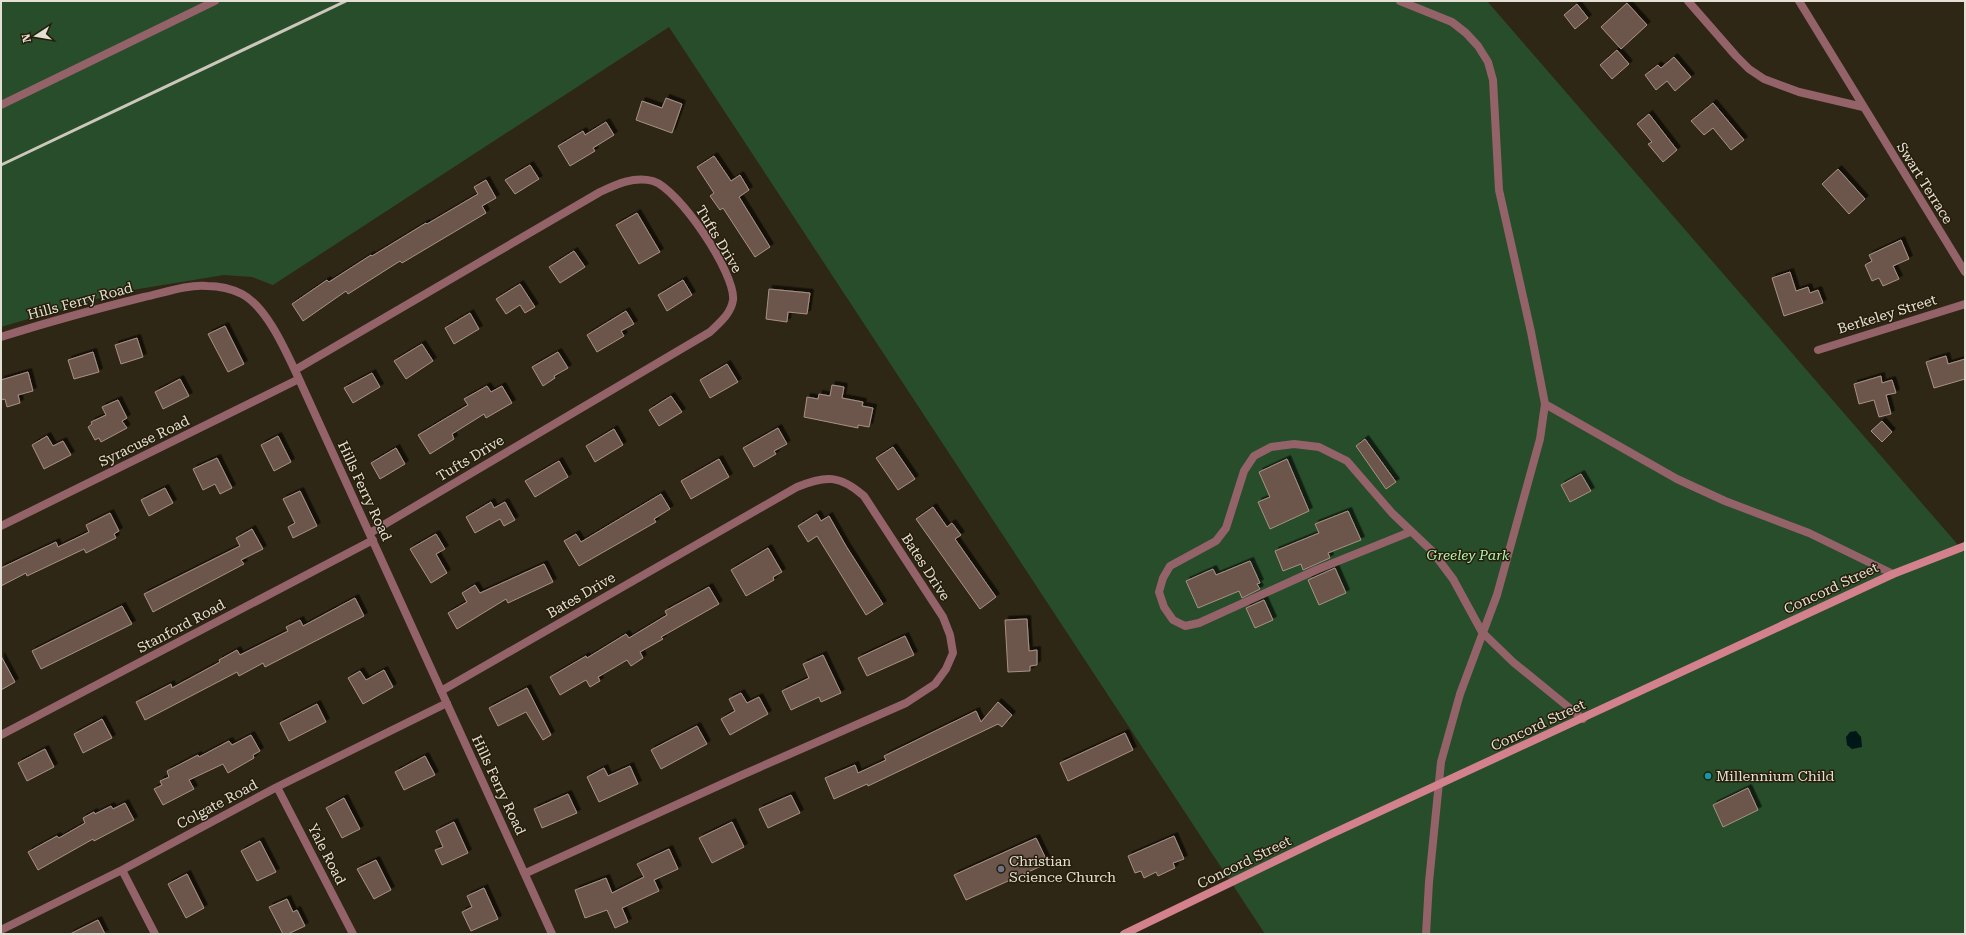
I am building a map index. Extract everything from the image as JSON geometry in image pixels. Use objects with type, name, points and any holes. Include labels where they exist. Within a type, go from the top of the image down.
[{"type":"main road","name":"Concord Street","points":[[1124,934],[1325,837],[1583,719],[1893,574],[1965,546]]},
{"type":"street","points":[[1,105],[216,1]]},
{"type":"street","points":[[1400,1],[1452,22],[1470,37],[1488,62],[1492,80],[1499,190],[1531,332],[1545,404],[1540,439],[1497,595],[1482,632],[1448,731],[1437,786],[1426,934]]},
{"type":"street","points":[[1688,1],[1736,56],[1749,69],[1764,79],[1799,92],[1863,107]]},
{"type":"street","name":"Swart Terrace","points":[[1799,1],[1965,272]]},
{"type":"street","name":"Tufts Drive","points":[[295,370],[600,192],[617,184],[635,179],[654,182],[669,191],[683,204],[726,271],[731,282],[733,300],[725,318],[710,332],[372,536]]},
{"type":"street","name":"Hills Ferry Road","points":[[1,337],[47,322],[119,303],[171,291],[206,285],[226,288],[243,294],[258,307],[273,328],[295,370],[372,536],[441,691],[526,873],[552,934]]},
{"type":"street","name":"Berkeley Street","points":[[1818,350],[1965,304]]},
{"type":"street","name":"Syracuse Road","points":[[1,526],[299,379]]},
{"type":"street","points":[[1545,404],[1677,479],[1725,501],[1809,534],[1893,574]]},
{"type":"street","points":[[1410,532],[1316,570],[1199,623],[1185,626],[1173,620],[1164,607],[1160,592],[1163,578],[1170,566],[1216,541],[1226,528],[1244,471],[1254,456],[1271,448],[1294,444],[1319,447],[1347,461],[1380,500],[1410,532],[1432,551],[1453,579],[1482,632],[1513,662],[1583,719]]},
{"type":"street","name":"Bates Drive","points":[[441,691],[797,487],[815,479],[832,479],[850,484],[864,496],[943,617],[950,635],[953,653],[946,669],[936,684],[906,703],[742,775],[526,873]]},
{"type":"street","name":"Stanford Road","points":[[1,735],[372,536]]},
{"type":"street","name":"Colgate Road","points":[[1,930],[122,870],[277,787],[447,703]]},
{"type":"street","name":"Yale Road","points":[[277,787],[353,934]]},
{"type":"street","points":[[122,870],[155,934]]},
{"type":"green space","name":"Greeley Park","points":[[1,1],[1487,1],[1965,553],[1965,934],[1265,934],[669,27],[273,285],[252,277],[224,275],[120,292],[1,327]]},
{"type":"shaded area","points":[[1856,731],[1861,737],[1862,747],[1852,749],[1847,745],[1846,737],[1850,732]]},
{"type":"building","points":[[1627,3],[1647,25],[1621,49],[1601,27]]},
{"type":"building","points":[[1577,4],[1588,18],[1575,29],[1564,15]]},
{"type":"building","points":[[1617,50],[1629,64],[1612,79],[1600,65]]},
{"type":"building","points":[[1674,57],[1691,77],[1675,91],[1667,81],[1656,90],[1645,75],[1658,65],[1661,68]]},
{"type":"building","points":[[666,98],[682,104],[672,133],[636,120],[642,101],[662,108]]},
{"type":"building","points":[[1713,103],[1744,140],[1731,150],[1713,128],[1704,135],[1691,121]]},
{"type":"building","points":[[1649,114],[1677,150],[1663,162],[1648,144],[1652,142],[1637,124]]},
{"type":"building","points":[[606,122],[614,135],[593,148],[595,151],[570,166],[558,146],[583,131],[585,135]]},
{"type":"building","points":[[714,156],[731,181],[740,175],[749,190],[739,197],[770,247],[755,257],[723,208],[720,210],[710,196],[714,193],[697,167]]},
{"type":"building","points":[[530,165],[539,179],[515,194],[505,180]]},
{"type":"building","points":[[1838,169],[1865,199],[1849,214],[1822,184]]},
{"type":"building","points":[[486,180],[496,198],[482,206],[486,213],[402,263],[400,261],[348,294],[346,291],[303,321],[292,304],[327,280],[329,282],[371,255],[372,256],[426,223],[427,224],[478,194],[474,187]]},
{"type":"building","points":[[637,213],[660,252],[639,264],[616,225]]},
{"type":"building","points":[[1901,240],[1909,259],[1893,266],[1899,279],[1883,286],[1879,278],[1872,281],[1865,265],[1872,261],[1869,255]]},
{"type":"building","points":[[574,251],[585,267],[560,283],[549,267]]},
{"type":"building","points":[[1790,272],[1796,291],[1808,287],[1810,293],[1818,290],[1823,303],[1784,316],[1772,278]]},
{"type":"building","points":[[683,280],[692,295],[667,311],[658,295]]},
{"type":"building","points":[[520,284],[535,307],[525,313],[520,305],[506,314],[496,299]]},
{"type":"building","points":[[769,289],[810,293],[807,314],[788,312],[787,322],[766,319]]},
{"type":"building","points":[[626,311],[634,324],[621,331],[624,336],[597,352],[587,335]]},
{"type":"building","points":[[470,313],[479,329],[454,344],[445,328]]},
{"type":"building","points":[[225,326],[244,364],[228,372],[208,334]]},
{"type":"building","points":[[137,338],[143,357],[121,364],[115,345]]},
{"type":"building","points":[[422,344],[433,361],[406,379],[394,361]]},
{"type":"building","points":[[93,352],[99,372],[74,379],[68,360]]},
{"type":"building","points":[[558,352],[568,368],[554,376],[555,378],[543,386],[532,367]]},
{"type":"building","points":[[1946,356],[1948,364],[1965,359],[1965,379],[1934,388],[1926,362]]},
{"type":"building","points":[[727,364],[738,382],[710,398],[700,380]]},
{"type":"building","points":[[28,372],[33,391],[18,395],[20,403],[7,407],[5,399],[1,400],[1,380]]},
{"type":"building","points":[[372,373],[380,387],[353,403],[344,388]]},
{"type":"building","points":[[1881,376],[1882,383],[1892,380],[1896,393],[1886,395],[1891,414],[1879,417],[1874,400],[1859,404],[1854,384]]},
{"type":"building","points":[[180,379],[189,396],[163,409],[155,392]]},
{"type":"building","points":[[832,385],[844,387],[842,398],[863,402],[862,406],[873,408],[869,427],[858,425],[858,428],[804,417],[807,397],[818,399],[819,394],[830,396]]},
{"type":"building","points":[[487,386],[491,392],[502,386],[512,403],[486,418],[484,414],[452,434],[454,439],[430,454],[418,435],[468,405],[464,399]]},
{"type":"building","points":[[671,396],[682,412],[659,426],[649,410]]},
{"type":"building","points":[[118,400],[127,418],[122,421],[127,428],[101,442],[99,438],[95,440],[88,427],[92,424],[91,422],[106,415],[102,407]]},
{"type":"building","points":[[1882,421],[1892,432],[1882,442],[1871,431]]},
{"type":"building","points":[[778,428],[787,444],[774,451],[776,454],[754,467],[743,448]]},
{"type":"building","points":[[614,429],[623,445],[595,462],[586,446]]},
{"type":"building","points":[[47,436],[53,446],[63,441],[71,455],[44,469],[32,445]]},
{"type":"building","points":[[278,436],[291,462],[274,471],[261,445]]},
{"type":"building","points":[[1365,439],[1396,482],[1386,489],[1356,446]]},
{"type":"building","points":[[893,447],[915,479],[898,490],[876,458]]},
{"type":"building","points":[[396,448],[405,464],[380,479],[371,463]]},
{"type":"building","points":[[217,458],[232,488],[220,494],[215,484],[203,490],[193,469]]},
{"type":"building","points":[[719,459],[729,477],[691,499],[681,481]]},
{"type":"building","points":[[1287,459],[1309,511],[1270,529],[1258,502],[1270,497],[1259,472]]},
{"type":"building","points":[[559,461],[568,477],[535,497],[525,481]]},
{"type":"building","points":[[1581,474],[1591,491],[1570,502],[1561,485]]},
{"type":"building","points":[[165,488],[173,503],[149,516],[141,500]]},
{"type":"building","points":[[300,491],[317,526],[293,538],[288,527],[295,523],[283,499]]},
{"type":"building","points":[[661,494],[670,509],[654,519],[656,522],[579,566],[564,541],[576,534],[581,542]]},
{"type":"building","points":[[491,502],[494,508],[505,502],[515,520],[504,526],[500,519],[475,533],[466,517]]},
{"type":"building","points":[[933,507],[947,527],[952,523],[961,535],[955,539],[996,597],[980,609],[916,519]]},
{"type":"building","points":[[1348,511],[1361,540],[1328,553],[1330,558],[1303,570],[1301,564],[1283,571],[1275,551],[1319,533],[1315,524]]},
{"type":"building","points":[[110,513],[119,531],[114,534],[116,538],[86,553],[84,549],[27,576],[26,573],[1,586],[1,568],[56,542],[58,547],[89,532],[86,525]]},
{"type":"building","points":[[817,514],[821,521],[829,516],[846,546],[883,604],[866,615],[817,536],[808,542],[798,526]]},
{"type":"building","points":[[252,529],[263,549],[241,560],[244,564],[153,612],[144,594],[240,546],[236,538]]},
{"type":"building","points":[[436,534],[445,549],[436,554],[447,573],[431,583],[410,549]]},
{"type":"building","points":[[768,548],[782,572],[773,577],[774,580],[746,596],[731,570]]},
{"type":"building","points":[[1250,561],[1260,583],[1257,584],[1260,589],[1242,598],[1239,591],[1198,608],[1186,581],[1213,569],[1216,575]]},
{"type":"building","points":[[544,564],[553,582],[508,603],[506,599],[457,629],[448,613],[467,602],[462,593],[475,585],[480,593]]},
{"type":"building","points":[[1335,568],[1346,593],[1319,605],[1308,580]]},
{"type":"building","points":[[709,587],[719,604],[661,637],[663,639],[640,652],[643,658],[631,666],[627,660],[598,677],[600,681],[590,687],[586,680],[560,695],[550,677],[586,656],[587,658],[626,634],[629,638],[667,615],[665,611]]},
{"type":"building","points":[[355,598],[364,616],[265,667],[263,663],[239,676],[237,672],[145,720],[136,702],[171,684],[172,688],[220,662],[219,660],[237,650],[240,655],[288,631],[286,627],[300,620],[303,626]]},
{"type":"building","points":[[1264,600],[1273,620],[1255,628],[1246,608]]},
{"type":"building","points":[[122,606],[132,624],[41,669],[32,651]]},
{"type":"building","points":[[1027,619],[1029,651],[1037,650],[1037,665],[1030,666],[1030,671],[1008,672],[1005,620]]},
{"type":"building","points":[[905,636],[914,655],[867,676],[858,658]]},
{"type":"building","points":[[823,655],[841,693],[821,702],[819,697],[791,710],[782,691],[809,678],[803,664]]},
{"type":"building","points":[[1,656],[15,682],[1,690]]},
{"type":"building","points":[[384,670],[393,687],[363,704],[348,678],[360,671],[366,680]]},
{"type":"building","points":[[527,688],[551,735],[543,740],[526,712],[498,726],[489,708]]},
{"type":"building","points":[[741,693],[747,703],[759,697],[768,714],[730,735],[721,719],[735,711],[729,699]]},
{"type":"building","points":[[998,702],[1012,715],[1002,727],[998,724],[868,786],[867,784],[834,799],[825,778],[855,765],[858,773],[886,760],[884,756],[976,711],[981,722]]},
{"type":"building","points":[[317,704],[326,722],[289,741],[280,723]]},
{"type":"building","points":[[102,719],[112,738],[83,753],[74,734]]},
{"type":"building","points":[[697,726],[707,744],[661,769],[651,750]]},
{"type":"building","points":[[1125,733],[1133,750],[1068,781],[1060,763]]},
{"type":"building","points":[[251,735],[260,751],[253,755],[254,758],[228,773],[223,764],[189,780],[194,789],[163,805],[154,789],[162,785],[160,781],[169,777],[167,771],[198,755],[199,757],[229,741],[232,745]]},
{"type":"building","points":[[45,749],[54,767],[27,781],[18,763]]},
{"type":"building","points":[[425,756],[435,775],[404,790],[395,772]]},
{"type":"building","points":[[630,766],[638,784],[599,802],[587,777],[604,768],[608,776]]},
{"type":"building","points":[[1748,788],[1758,810],[1723,827],[1713,805]]},
{"type":"building","points":[[568,794],[577,813],[542,828],[534,809]]},
{"type":"building","points":[[791,795],[800,813],[768,828],[759,809]]},
{"type":"building","points":[[344,798],[360,829],[342,838],[326,808]]},
{"type":"building","points":[[125,803],[134,820],[94,841],[93,839],[38,870],[28,852],[57,836],[59,838],[85,823],[83,818],[94,812],[95,814],[111,806],[113,809]]},
{"type":"building","points":[[454,822],[468,853],[442,865],[435,850],[443,847],[436,831]]},
{"type":"building","points":[[732,822],[744,847],[712,863],[699,838]]},
{"type":"building","points":[[1174,836],[1184,859],[1173,863],[1175,868],[1158,876],[1156,872],[1144,878],[1141,871],[1135,873],[1128,856]]},
{"type":"building","name":"Christian Science Church","points":[[1036,838],[1048,863],[966,900],[954,875]]},
{"type":"building","points":[[260,841],[276,872],[257,881],[241,851]]},
{"type":"building","points":[[669,849],[678,869],[654,880],[659,891],[622,908],[628,922],[615,928],[607,910],[585,918],[575,890],[606,878],[612,893],[644,877],[637,864]]},
{"type":"building","points":[[376,860],[391,890],[374,899],[357,869]]},
{"type":"building","points":[[187,874],[204,908],[186,918],[168,884]]},
{"type":"building","points":[[484,888],[498,919],[471,931],[462,912],[472,907],[467,896]]},
{"type":"building","points":[[287,899],[293,912],[297,910],[305,926],[288,934],[283,934],[269,907]]},
{"type":"building","points":[[98,920],[105,934],[70,934]]},
{"type":"railway","points":[[1,165],[346,1]]},
{"type":"place","name":"Millennium Child","points":[[1708,776]]},
{"type":"place","name":"Christian Science Church","points":[[1001,869]]}]
